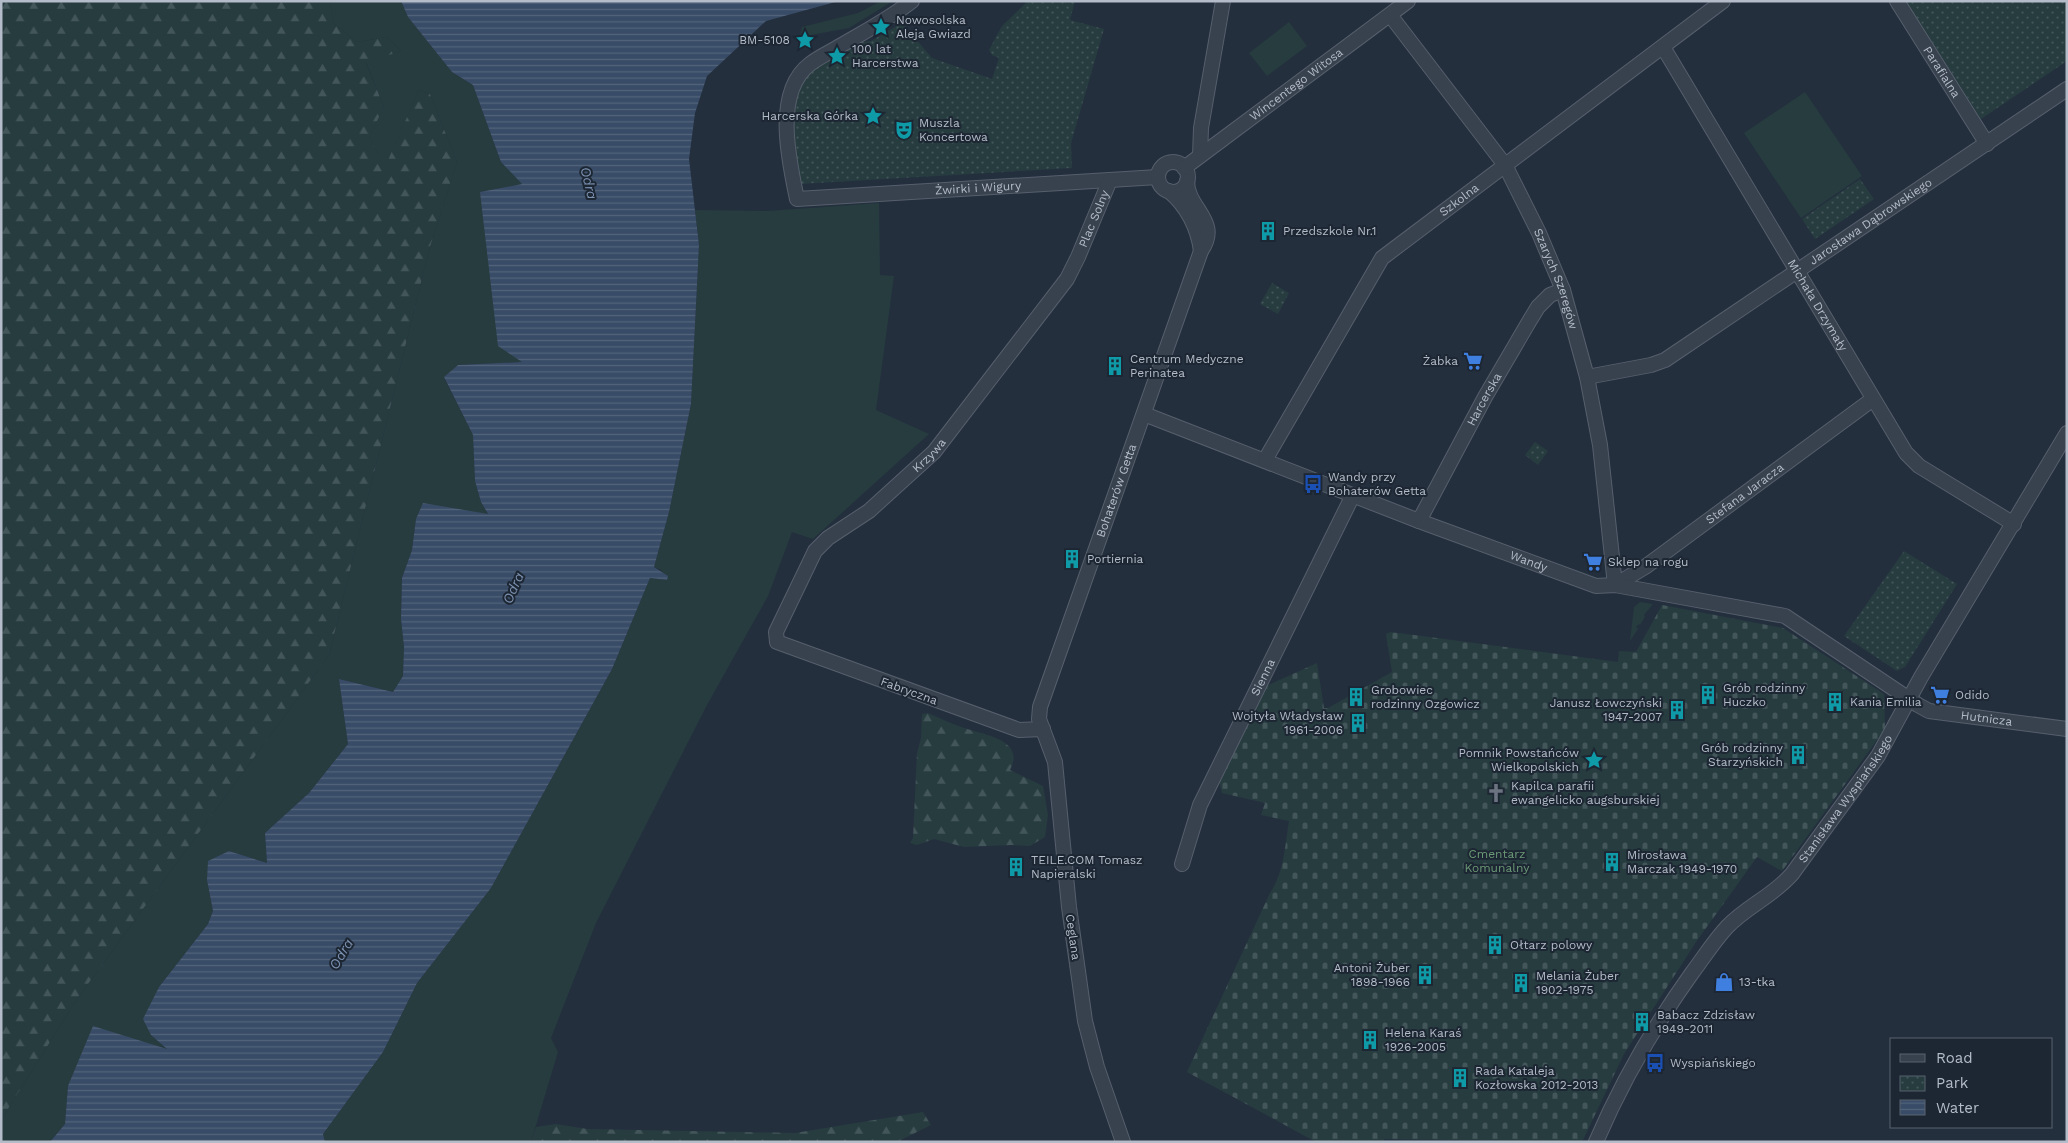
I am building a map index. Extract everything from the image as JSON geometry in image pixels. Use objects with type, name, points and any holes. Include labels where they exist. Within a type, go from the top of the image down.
[{"type":"street","name":"Żwirki i Wigury","points":[[912,1],[893,16],[809,64],[797,78],[789,101],[786,135],[797,199],[1158,177]]},
{"type":"street","points":[[1200,156],[1201,128],[1223,1]]},
{"type":"street","name":"Wincentego Witosa","points":[[1186,174],[1200,156],[1408,1]]},
{"type":"street","name":"Szkolna","points":[[1265,460],[1382,258],[1723,1]]},
{"type":"street","name":"Parafialna","points":[[1897,1],[1987,144]]},
{"type":"street","name":"Szarych Szeregów","points":[[1390,15],[1504,165],[1531,217],[1563,290],[1587,377],[1600,446],[1615,585]]},
{"type":"street","name":"Michała Drzymały","points":[[1663,46],[1906,453],[1912,460],[2014,524]]},
{"type":"street","name":"Jarosława Dąbrowskiego","points":[[1587,377],[1658,364],[2067,89]]},
{"type":"street","points":[[1169,191],[1182,188],[1186,174],[1176,162],[1168,163],[1161,168],[1158,177],[1161,186],[1176,197],[1195,225],[1201,251]]},
{"type":"street","name":"Bohaterów Getta","points":[[1043,730],[1039,719],[1040,707],[1201,251],[1208,239],[1208,228],[1187,191],[1186,174]]},
{"type":"street","name":"Plac Solny","points":[[1078,257],[1110,180]]},
{"type":"street","name":"Krzywa","points":[[776,642],[776,632],[815,551],[828,538],[869,511],[934,452],[1067,279],[1078,257]]},
{"type":"street","name":"Harcerska","points":[[1419,520],[1492,384],[1538,307],[1550,295],[1563,290]]},
{"type":"street","name":"Stefana Jaracza","points":[[1615,585],[1644,567],[1873,399]]},
{"type":"street","name":"Wandy","points":[[1144,414],[1596,586],[1615,585],[1785,616],[1909,699]]},
{"type":"street","name":"Stanisława Wyspiańskiego","points":[[1596,1142],[1627,1075],[1666,1010],[1727,928],[1744,913],[1776,891],[1792,874],[1878,756],[1909,699],[2067,434]]},
{"type":"street","name":"Sienna","points":[[1182,864],[1200,806],[1353,495]]},
{"type":"street","name":"Fabryczna","points":[[776,642],[1019,730],[1043,730]]},
{"type":"street","name":"Hutnicza","points":[[1909,699],[1929,711],[2067,729]]},
{"type":"street","name":"Ceglana","points":[[1043,730],[1055,762],[1069,907],[1085,1021],[1123,1142]]},
{"type":"green space","points":[[1,1],[330,1],[333,23],[357,42],[387,37],[401,51],[366,63],[384,107],[369,137],[385,167],[419,90],[430,94],[457,162],[429,250],[329,655],[77,999],[1,1120]]},
{"type":"green space","points":[[330,1],[401,1],[408,17],[452,72],[473,85],[501,162],[522,184],[480,192],[523,362],[458,365],[444,378],[473,435],[475,481],[481,502],[488,515],[416,519],[412,550],[402,578],[403,677],[393,692],[339,679],[348,744],[309,793],[265,833],[267,863],[229,851],[207,880],[213,911],[208,924],[159,987],[151,1035],[168,1050],[68,1086],[65,1124],[50,1142],[1,1142],[1,1120],[77,999],[329,655],[429,250],[457,162],[430,94],[419,90],[385,168],[369,137],[384,107],[366,62],[401,51],[387,37],[357,42],[333,23]]},
{"type":"green space","points":[[881,1],[893,1],[849,28],[800,37],[802,27],[858,13]]},
{"type":"green space","points":[[1028,1],[1075,1],[1070,20],[1104,29],[1071,143],[1072,168],[799,184],[790,130],[798,90],[806,74],[853,43],[871,41],[902,23],[932,58],[992,79],[999,58],[992,55],[989,50],[1002,26]]},
{"type":"green space","points":[[1906,1],[2067,1],[2067,61],[1981,119]]},
{"type":"green space","points":[[1289,22],[1307,46],[1267,76],[1249,53]]},
{"type":"green space","points":[[1805,92],[1862,176],[1801,218],[1744,133]]},
{"type":"green space","points":[[1860,179],[1874,199],[1815,239],[1802,219]]},
{"type":"green space","points":[[879,203],[880,275],[894,276],[876,410],[929,434],[813,539],[792,532],[768,596],[707,705],[596,923],[551,1038],[558,1052],[531,1142],[325,1142],[323,1134],[383,1052],[417,983],[491,888],[612,669],[650,578],[667,580],[661,570],[654,567],[669,512],[691,404],[699,245],[695,210],[768,211]]},
{"type":"green space","points":[[1272,283],[1289,293],[1278,314],[1260,304]]},
{"type":"green space","points":[[1535,442],[1548,451],[1538,465],[1525,455]]},
{"type":"green space","points":[[1904,551],[1957,584],[1905,667],[1897,671],[1844,636]]},
{"type":"green space","points":[[1640,602],[1653,604],[1644,615],[1645,617],[1640,625],[1636,627],[1638,629],[1630,641],[1634,607]]},
{"type":"green space","name":"Cmentarz Komunalny","points":[[1662,605],[1783,628],[1884,694],[1885,729],[1782,871],[1757,857],[1696,942],[1624,1054],[1582,1142],[1384,1139],[1384,1142],[1316,1142],[1187,1072],[1275,885],[1283,859],[1289,821],[1261,815],[1265,803],[1222,793],[1219,781],[1266,686],[1317,663],[1324,708],[1328,708],[1392,672],[1386,634],[1391,632],[1618,662],[1619,651],[1636,652]]},
{"type":"green space","points":[[928,713],[992,736],[1008,745],[1013,752],[1010,770],[1043,786],[1048,815],[1045,837],[1030,846],[964,847],[934,839],[917,845],[910,843],[913,838],[917,753],[921,738],[922,714]]},
{"type":"green space","points":[[923,1112],[931,1125],[897,1142],[531,1142],[536,1127],[556,1124],[587,1129],[795,1133]]},
{"type":"water","name":"Odra","points":[[401,1],[839,1],[766,21],[707,76],[695,113],[689,159],[699,245],[691,404],[669,512],[654,567],[668,576],[667,580],[650,578],[612,669],[491,888],[417,983],[383,1052],[323,1134],[325,1142],[50,1142],[65,1124],[68,1086],[93,1026],[167,1049],[151,1035],[143,1019],[159,987],[208,924],[213,911],[207,880],[208,861],[229,851],[267,863],[265,833],[309,793],[348,744],[339,679],[393,692],[403,676],[402,578],[412,550],[416,519],[423,503],[488,514],[481,502],[475,481],[473,435],[444,377],[458,365],[522,362],[498,346],[480,192],[522,184],[501,162],[473,85],[452,72],[408,17]]},
{"type":"place","name":"Nowosolska Aleja Gwiazd","points":[[881,27]]},
{"type":"place","name":"BM-5108","points":[[805,40]]},
{"type":"place","name":"100 lat Harcerstwa","points":[[837,56]]},
{"type":"place","name":"Harcerska Górka","points":[[873,116]]},
{"type":"place","name":"Muszla Koncertowa","points":[[904,130]]},
{"type":"place","name":"Przedszkole Nr.1","points":[[1268,231]]},
{"type":"place","name":"Żabka","points":[[1473,361]]},
{"type":"place","name":"Centrum Medyczne Perinatea","points":[[1115,366]]},
{"type":"place","name":"Wandy przy Bohaterów Getta","points":[[1313,484]]},
{"type":"place","name":"Portiernia","points":[[1072,559]]},
{"type":"place","name":"Sklep na rogu","points":[[1593,562]]},
{"type":"place","name":"Grób rodzinny Huczko","points":[[1708,695]]},
{"type":"place","name":"Odido","points":[[1940,695]]},
{"type":"place","name":"Grobowiec rodzinny Ozgowicz","points":[[1356,697]]},
{"type":"place","name":"Kania Emilia","points":[[1835,702]]},
{"type":"place","name":"Janusz Łowczyński 1947-2007","points":[[1677,710]]},
{"type":"place","name":"Wojtyła Władysław 1961-2006","points":[[1358,723]]},
{"type":"place","name":"Grób rodzinny Starzyńskich","points":[[1798,755]]},
{"type":"place","name":"Pomnik Powstańców Wielkopolskich","points":[[1594,760]]},
{"type":"place","name":"Kapilca parafii ewangelicko augsburskiej","points":[[1496,793]]},
{"type":"place","name":"Mirosława Marczak 1949-1970","points":[[1612,862]]},
{"type":"place","name":"TEILE.COM Tomasz Napieralski","points":[[1016,867]]},
{"type":"place","name":"Ołtarz polowy","points":[[1495,945]]},
{"type":"place","name":"Antoni Żuber 1898-1966","points":[[1425,975]]},
{"type":"place","name":"13-tka","points":[[1724,982]]},
{"type":"place","name":"Melania Żuber 1902-1975","points":[[1521,983]]},
{"type":"place","name":"Babacz Zdzisław 1949-2011","points":[[1642,1022]]},
{"type":"place","name":"Helena Karaś 1926-2005","points":[[1370,1040]]},
{"type":"place","name":"Wyspiańskiego","points":[[1655,1063]]},
{"type":"place","name":"Rada Kataleja Kozłowska 2012-2013","points":[[1460,1078]]}]
